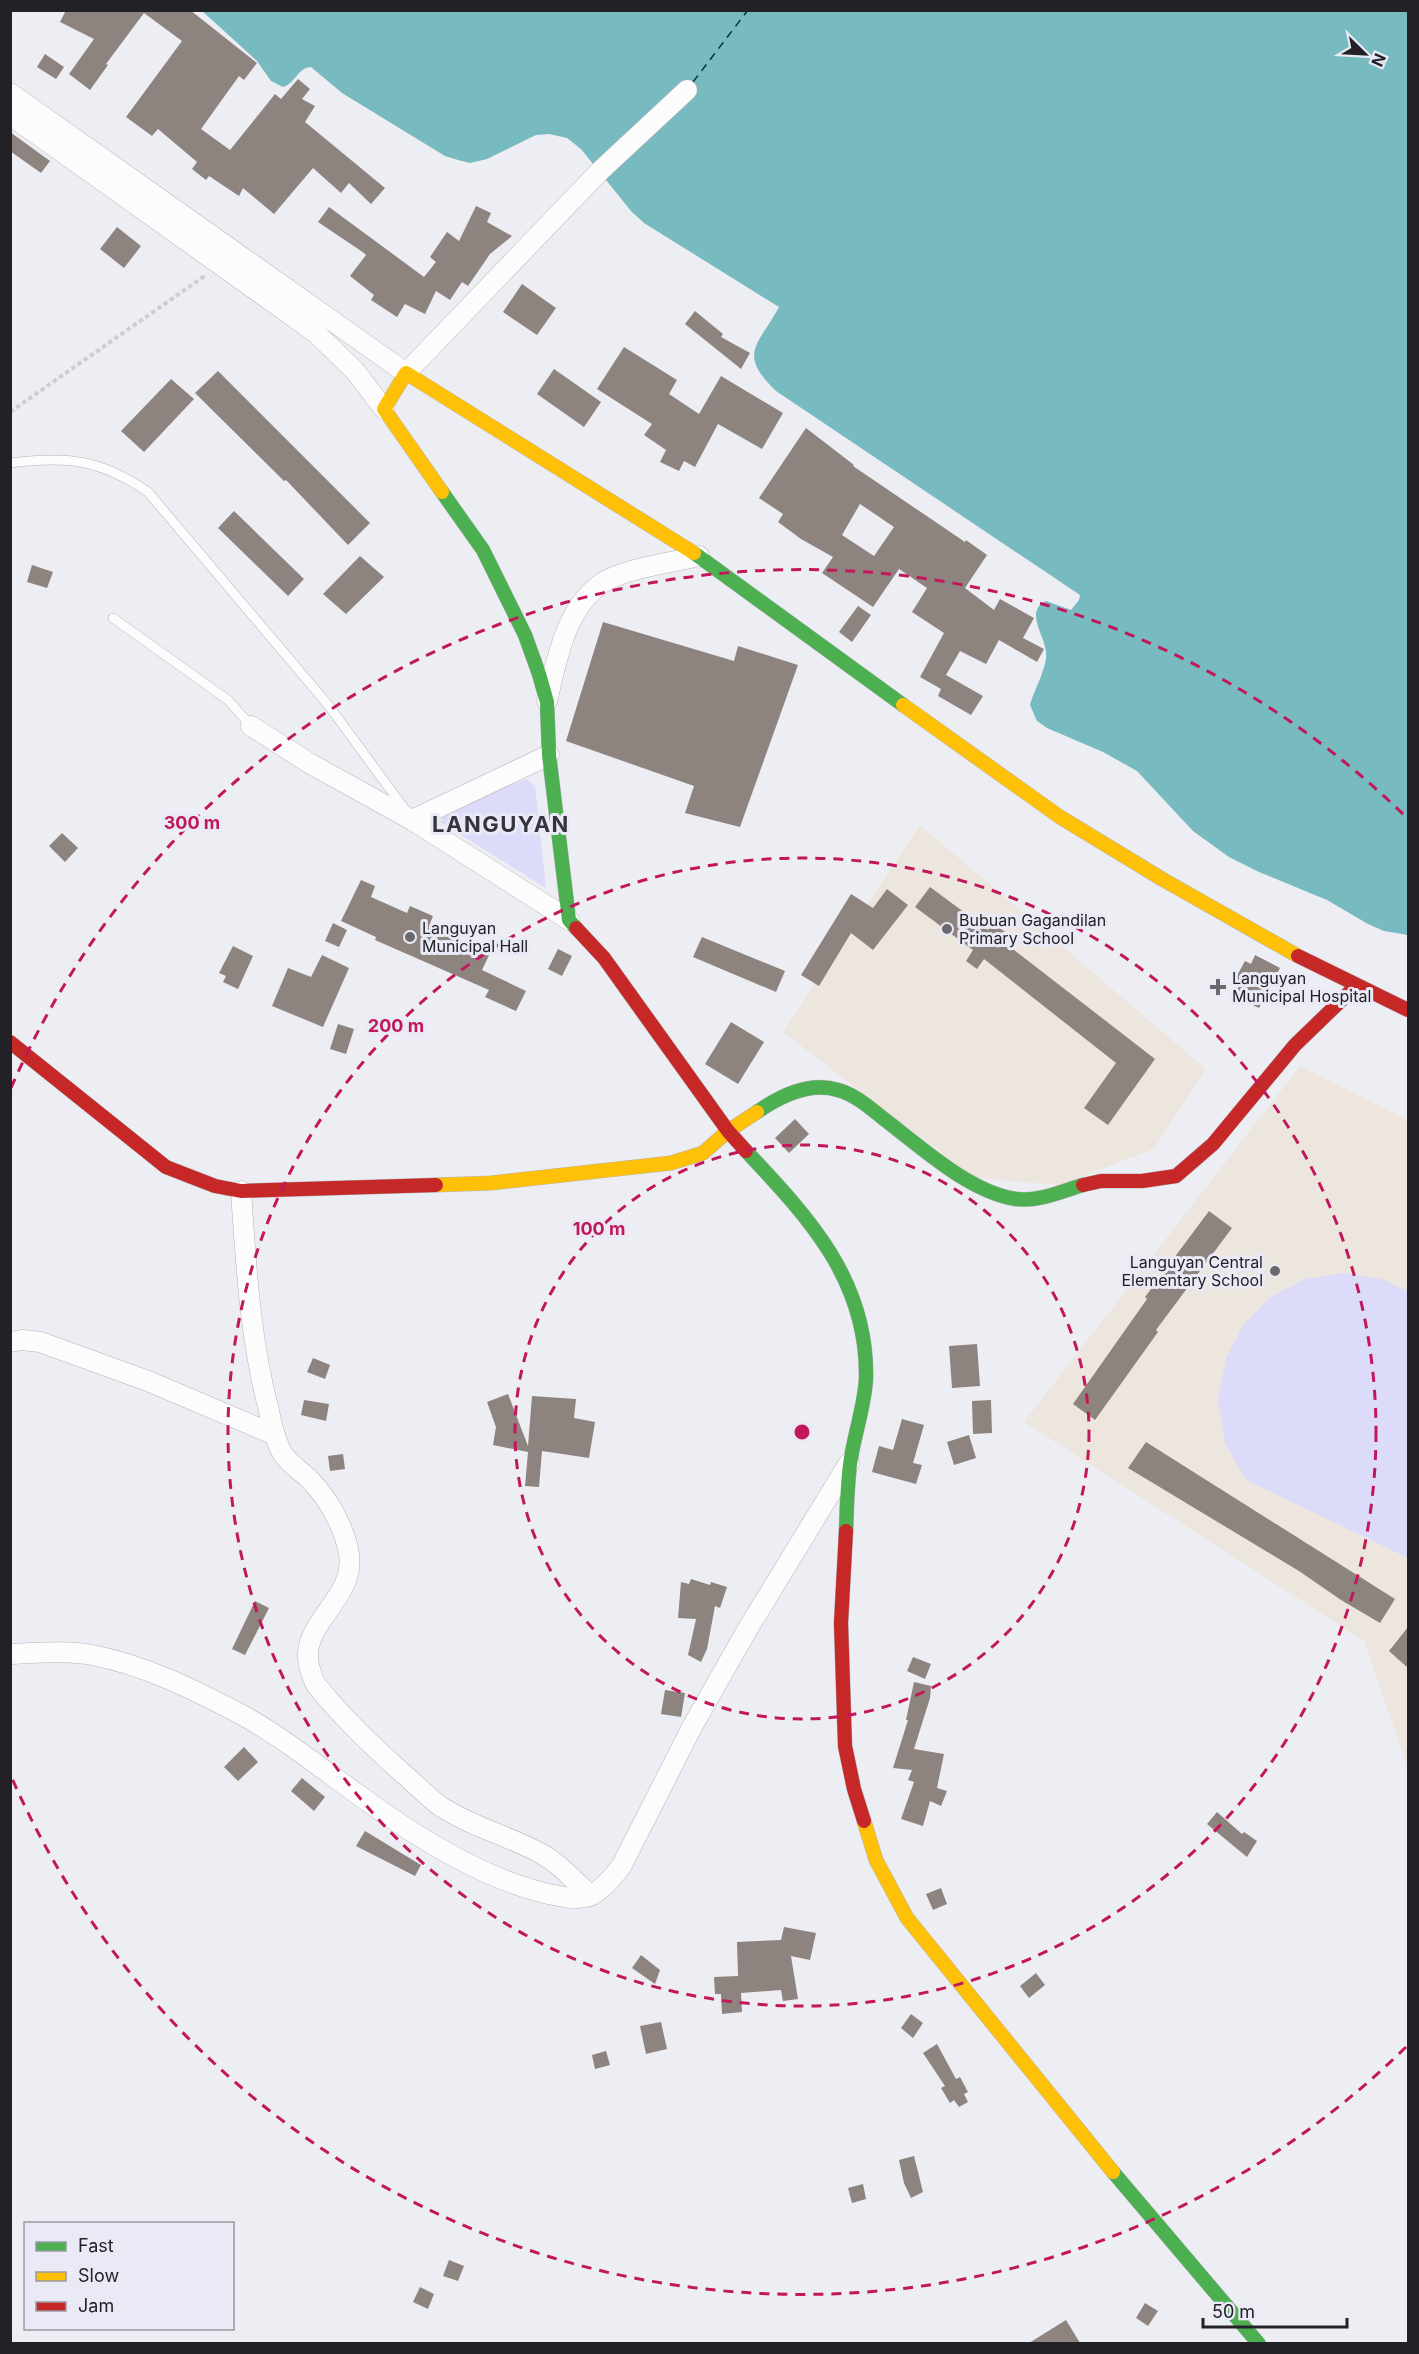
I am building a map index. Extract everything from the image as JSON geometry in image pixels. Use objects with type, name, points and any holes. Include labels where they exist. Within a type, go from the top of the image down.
[{"type":"street","points":[[384,410],[406,373],[600,171],[687,90]]},
{"type":"street","points":[[10,93],[208,231],[322,326],[483,550],[525,635],[547,702]]},
{"type":"street","points":[[10,114],[220,265],[406,373],[699,556],[1035,801],[1070,824],[1161,880],[1355,987],[1408,1010]]},
{"type":"street","points":[[569,920],[549,755],[547,702],[566,633],[574,615],[586,598],[603,583],[624,574],[699,556]]},
{"type":"street","points":[[251,726],[309,763],[412,820],[569,920],[604,958],[728,1131],[799,1207],[831,1252],[856,1304],[866,1352],[866,1380],[850,1461],[841,1623],[845,1746],[854,1789],[876,1860],[907,1918],[961,1987],[1152,2220],[1259,2343]]},
{"type":"street","points":[[412,820],[549,755]]},
{"type":"street","points":[[10,1042],[166,1167],[187,1177],[241,1191],[490,1183],[620,1170],[688,1160],[703,1153],[728,1131],[776,1099],[795,1091],[814,1088],[836,1089],[872,1108],[939,1161],[975,1184],[998,1195],[1018,1200],[1035,1199],[1101,1181],[1142,1181],[1176,1176],[1213,1144],[1270,1072],[1355,987]]},
{"type":"street","points":[[241,1191],[249,1307],[264,1393],[275,1435],[283,1455],[312,1481],[325,1498],[343,1533],[349,1554],[349,1572],[344,1586],[334,1604],[320,1621],[309,1644],[308,1661],[315,1683],[343,1716],[439,1805],[459,1817],[539,1852],[564,1871],[590,1896]]},
{"type":"street","points":[[10,1342],[40,1341],[148,1382],[275,1435]]},
{"type":"street","points":[[10,1654],[52,1652],[92,1655],[178,1684],[245,1717],[303,1753],[361,1798],[464,1861],[509,1883],[567,1898],[590,1896],[610,1880],[622,1865],[692,1727],[741,1640],[850,1461]]},
{"type":"lane","points":[[10,463],[40,459],[76,461],[125,476],[148,492],[328,706],[412,820]]},
{"type":"lane","points":[[113,618],[228,700],[251,726]]},
{"type":"path","points":[[10,412],[220,265]]},
{"type":"shaded area","points":[[202,11],[1408,11],[1408,935],[1384,931],[1327,900],[1229,857],[1193,831],[1137,771],[1037,721],[1030,705],[1043,671],[1046,652],[1037,624],[1037,611],[1046,601],[1071,610],[1080,595],[776,391],[764,378],[754,358],[755,349],[779,307],[644,223],[631,211],[581,149],[567,138],[549,134],[536,135],[487,159],[470,163],[445,156],[342,93],[311,67],[303,70],[283,87],[271,81],[257,61]]},
{"type":"shaded area","points":[[527,779],[535,787],[546,888],[440,822],[448,807]]},
{"type":"shaded area","name":"Bubuan Gagandilan Primary School","points":[[920,825],[1206,1069],[1154,1149],[1060,1185],[974,1178],[783,1032]]},
{"type":"shaded area","name":"Languyan Central Elementary School","points":[[1300,1066],[1408,1120],[1408,1768],[1364,1641],[1024,1422]]},
{"type":"shaded area","points":[[1343,1273],[1381,1279],[1408,1291],[1408,1558],[1246,1480],[1225,1443],[1218,1400],[1226,1358],[1244,1324],[1271,1297],[1305,1279]]},
{"type":"building","points":[[66,10],[190,10],[257,63],[244,80],[239,76],[201,129],[230,150],[275,94],[281,99],[298,79],[310,89],[302,99],[315,106],[305,122],[385,188],[371,204],[349,183],[341,193],[313,168],[274,214],[243,188],[239,196],[209,176],[206,180],[192,169],[197,162],[158,129],[152,136],[126,117],[182,41],[144,13],[106,64],[108,65],[90,90],[69,74],[94,39],[60,22]]},
{"type":"building","points":[[45,54],[64,67],[56,79],[37,67]]},
{"type":"building","points":[[10,132],[50,161],[41,173],[10,151]]},
{"type":"building","points":[[476,206],[491,213],[487,222],[512,236],[490,254],[468,286],[462,282],[450,300],[436,291],[425,314],[405,304],[397,317],[371,300],[374,295],[350,276],[366,255],[318,222],[329,207],[424,277],[436,262],[430,257],[447,232],[459,241]]},
{"type":"building","points":[[117,227],[141,246],[124,268],[100,249]]},
{"type":"building","points":[[522,284],[556,308],[537,335],[503,312]]},
{"type":"building","points":[[695,311],[723,334],[721,337],[750,353],[741,369],[685,324]]},
{"type":"building","points":[[624,347],[677,380],[669,394],[699,414],[721,376],[783,413],[762,449],[718,424],[695,467],[684,461],[679,471],[660,462],[666,450],[644,435],[652,424],[597,389]]},
{"type":"building","points":[[554,369],[601,402],[584,427],[537,394]]},
{"type":"building","points":[[218,371],[370,523],[348,545],[286,480],[284,481],[195,393]]},
{"type":"building","points":[[171,379],[194,399],[144,452],[121,431]]},
{"type":"building","points":[[806,428],[853,466],[987,555],[965,588],[994,610],[1000,599],[1034,618],[1023,638],[1044,649],[1037,662],[999,640],[986,664],[960,651],[946,675],[983,696],[971,715],[938,696],[941,689],[920,677],[944,633],[912,612],[927,588],[899,569],[873,607],[822,573],[833,557],[801,539],[778,522],[783,514],[759,498]],"holes":[[[860,504],[894,527],[874,556],[842,535]]]},
{"type":"building","points":[[234,511],[304,579],[288,596],[218,528]]},
{"type":"building","points":[[360,556],[384,577],[346,614],[323,594]]},
{"type":"building","points":[[32,565],[53,572],[47,588],[27,582]]},
{"type":"building","points":[[858,606],[871,615],[852,642],[839,632]]},
{"type":"building","points":[[603,622],[734,661],[738,646],[798,665],[740,827],[685,813],[694,786],[566,741]]},
{"type":"building","points":[[62,833],[78,848],[65,862],[49,846]]},
{"type":"building","points":[[361,880],[375,886],[371,897],[407,913],[410,906],[433,916],[429,926],[490,953],[482,970],[526,991],[516,1011],[485,997],[489,990],[375,940],[376,937],[341,921]]},
{"type":"building","points":[[930,887],[988,930],[994,923],[1005,932],[1000,939],[1155,1059],[1108,1125],[1084,1108],[1116,1063],[984,959],[977,969],[966,961],[973,950],[915,907]]},
{"type":"building","points":[[887,889],[908,905],[873,950],[851,933],[819,986],[801,975],[851,894],[873,908]]},
{"type":"building","points":[[333,923],[347,930],[339,947],[325,941]]},
{"type":"building","points":[[702,937],[785,971],[776,992],[693,957]]},
{"type":"building","points":[[233,946],[253,956],[238,989],[223,982],[226,976],[219,973]]},
{"type":"building","points":[[558,949],[572,956],[562,976],[548,969]]},
{"type":"building","points":[[322,955],[349,968],[323,1027],[272,1006],[288,968],[311,977]]},
{"type":"building","points":[[1255,955],[1280,968],[1259,1008],[1234,996],[1240,984],[1234,981],[1245,961],[1251,964]]},
{"type":"building","points":[[731,1022],[764,1042],[738,1084],[705,1064]]},
{"type":"building","points":[[338,1024],[354,1029],[346,1054],[330,1049]]},
{"type":"building","points":[[795,1119],[809,1134],[789,1153],[775,1138]]},
{"type":"building","points":[[1209,1211],[1232,1228],[1156,1330],[1158,1332],[1095,1420],[1073,1404],[1147,1299],[1145,1297]]},
{"type":"building","points":[[977,1344],[980,1386],[952,1388],[949,1346]]},
{"type":"building","points":[[313,1358],[330,1365],[325,1379],[307,1372]]},
{"type":"building","points":[[508,1394],[528,1446],[532,1396],[576,1399],[574,1418],[595,1422],[589,1458],[542,1451],[539,1487],[525,1486],[528,1452],[493,1445],[496,1427],[487,1402]]},
{"type":"building","points":[[304,1400],[329,1404],[326,1421],[301,1415]]},
{"type":"building","points":[[991,1400],[992,1433],[973,1434],[972,1401]]},
{"type":"building","points":[[902,1419],[924,1425],[913,1463],[922,1465],[916,1484],[872,1472],[879,1446],[893,1450]]},
{"type":"building","points":[[969,1435],[976,1458],[954,1465],[947,1442]]},
{"type":"building","points":[[1146,1442],[1395,1599],[1380,1623],[1299,1571],[1128,1468]]},
{"type":"building","points":[[343,1454],[345,1469],[330,1471],[328,1456]]},
{"type":"building","points":[[691,1579],[727,1587],[720,1608],[715,1606],[707,1649],[701,1662],[688,1655],[696,1619],[678,1618],[681,1582],[689,1584]]},
{"type":"building","points":[[255,1601],[269,1608],[245,1655],[232,1649]]},
{"type":"building","points":[[1408,1627],[1408,1668],[1389,1651]]},
{"type":"building","points":[[913,1657],[931,1664],[925,1679],[907,1671]]},
{"type":"building","points":[[914,1682],[931,1686],[930,1698],[914,1749],[944,1754],[937,1788],[947,1791],[941,1806],[930,1801],[923,1826],[901,1819],[914,1782],[908,1780],[912,1770],[893,1768],[908,1720],[906,1720]]},
{"type":"building","points":[[665,1690],[685,1693],[681,1717],[661,1714]]},
{"type":"building","points":[[244,1747],[258,1762],[238,1781],[224,1767]]},
{"type":"building","points":[[302,1778],[325,1797],[314,1811],[291,1791]]},
{"type":"building","points":[[1217,1812],[1242,1834],[1244,1832],[1257,1841],[1247,1857],[1207,1824]]},
{"type":"building","points":[[365,1831],[421,1865],[415,1876],[356,1846]]},
{"type":"building","points":[[941,1888],[947,1904],[933,1910],[926,1894]]},
{"type":"building","points":[[784,1927],[816,1933],[810,1960],[791,1956],[798,1999],[783,2001],[781,1990],[741,1993],[742,2012],[722,2014],[721,1994],[715,1994],[714,1977],[738,1976],[737,1942],[781,1940]]},
{"type":"building","points":[[641,1955],[660,1970],[655,1984],[632,1968]]},
{"type":"building","points":[[1036,1973],[1045,1985],[1029,1998],[1020,1986]]},
{"type":"building","points":[[911,2014],[923,2023],[913,2038],[901,2028]]},
{"type":"building","points":[[661,2022],[667,2049],[646,2054],[640,2026]]},
{"type":"building","points":[[937,2044],[956,2079],[960,2077],[968,2092],[964,2094],[968,2102],[959,2107],[954,2100],[950,2103],[941,2088],[945,2086],[923,2053]]},
{"type":"building","points":[[606,2051],[610,2065],[595,2069],[592,2055]]},
{"type":"building","points":[[914,2156],[923,2192],[911,2198],[904,2183],[899,2160]]},
{"type":"building","points":[[863,2184],[866,2199],[852,2203],[848,2188]]},
{"type":"building","points":[[449,2260],[464,2266],[458,2281],[443,2276]]},
{"type":"building","points":[[420,2287],[434,2294],[428,2309],[413,2302]]},
{"type":"building","points":[[1145,2303],[1158,2311],[1148,2326],[1136,2318]]},
{"type":"building","points":[[1066,2320],[1080,2343],[1029,2343]]},
{"type":"ferry route","points":[[693,82],[748,10]]},
{"type":"traffic: fast","points":[[442,492],[483,550],[525,635],[539,674],[547,702],[549,755],[569,920],[576,928]]},
{"type":"traffic: fast","points":[[694,553],[903,705]]},
{"type":"traffic: fast","points":[[757,1112],[785,1096],[806,1089],[816,1087],[838,1090],[862,1102],[946,1167],[998,1195],[1025,1200],[1083,1185]]},
{"type":"traffic: fast","points":[[746,1151],[812,1226],[830,1253],[857,1310],[864,1343],[866,1378],[850,1467],[846,1531]]},
{"type":"traffic: fast","points":[[1113,2172],[1259,2344]]},
{"type":"traffic: slow","points":[[442,492],[384,409],[406,373],[694,553]]},
{"type":"traffic: slow","points":[[903,705],[1060,817],[1162,879],[1298,956]]},
{"type":"traffic: slow","points":[[436,1185],[491,1183],[671,1163],[703,1153],[728,1131],[757,1112]]},
{"type":"traffic: slow","points":[[864,1821],[876,1860],[907,1918],[1113,2172]]},
{"type":"traffic: jam","points":[[576,928],[604,958],[728,1131],[746,1151]]},
{"type":"traffic: jam","points":[[1298,956],[1408,1010]]},
{"type":"traffic: jam","points":[[1083,1185],[1101,1181],[1142,1181],[1176,1176],[1213,1144],[1295,1045],[1355,987]]},
{"type":"traffic: jam","points":[[10,1042],[166,1167],[215,1186],[241,1191],[436,1185]]},
{"type":"traffic: jam","points":[[846,1531],[841,1623],[845,1746],[854,1789],[864,1821]]},
{"type":"place","name":"Bubuan Gagandilan Primary School","points":[[947,929]]},
{"type":"place","name":"Languyan Municipal Hall","points":[[410,937]]},
{"type":"place","name":"Languyan Municipal Hospital","points":[[1218,987]]},
{"type":"place","name":"Languyan Central Elementary School","points":[[1275,1271]]},
{"type":"district","name":"LANGUYAN","points":[[501,824]]}]
